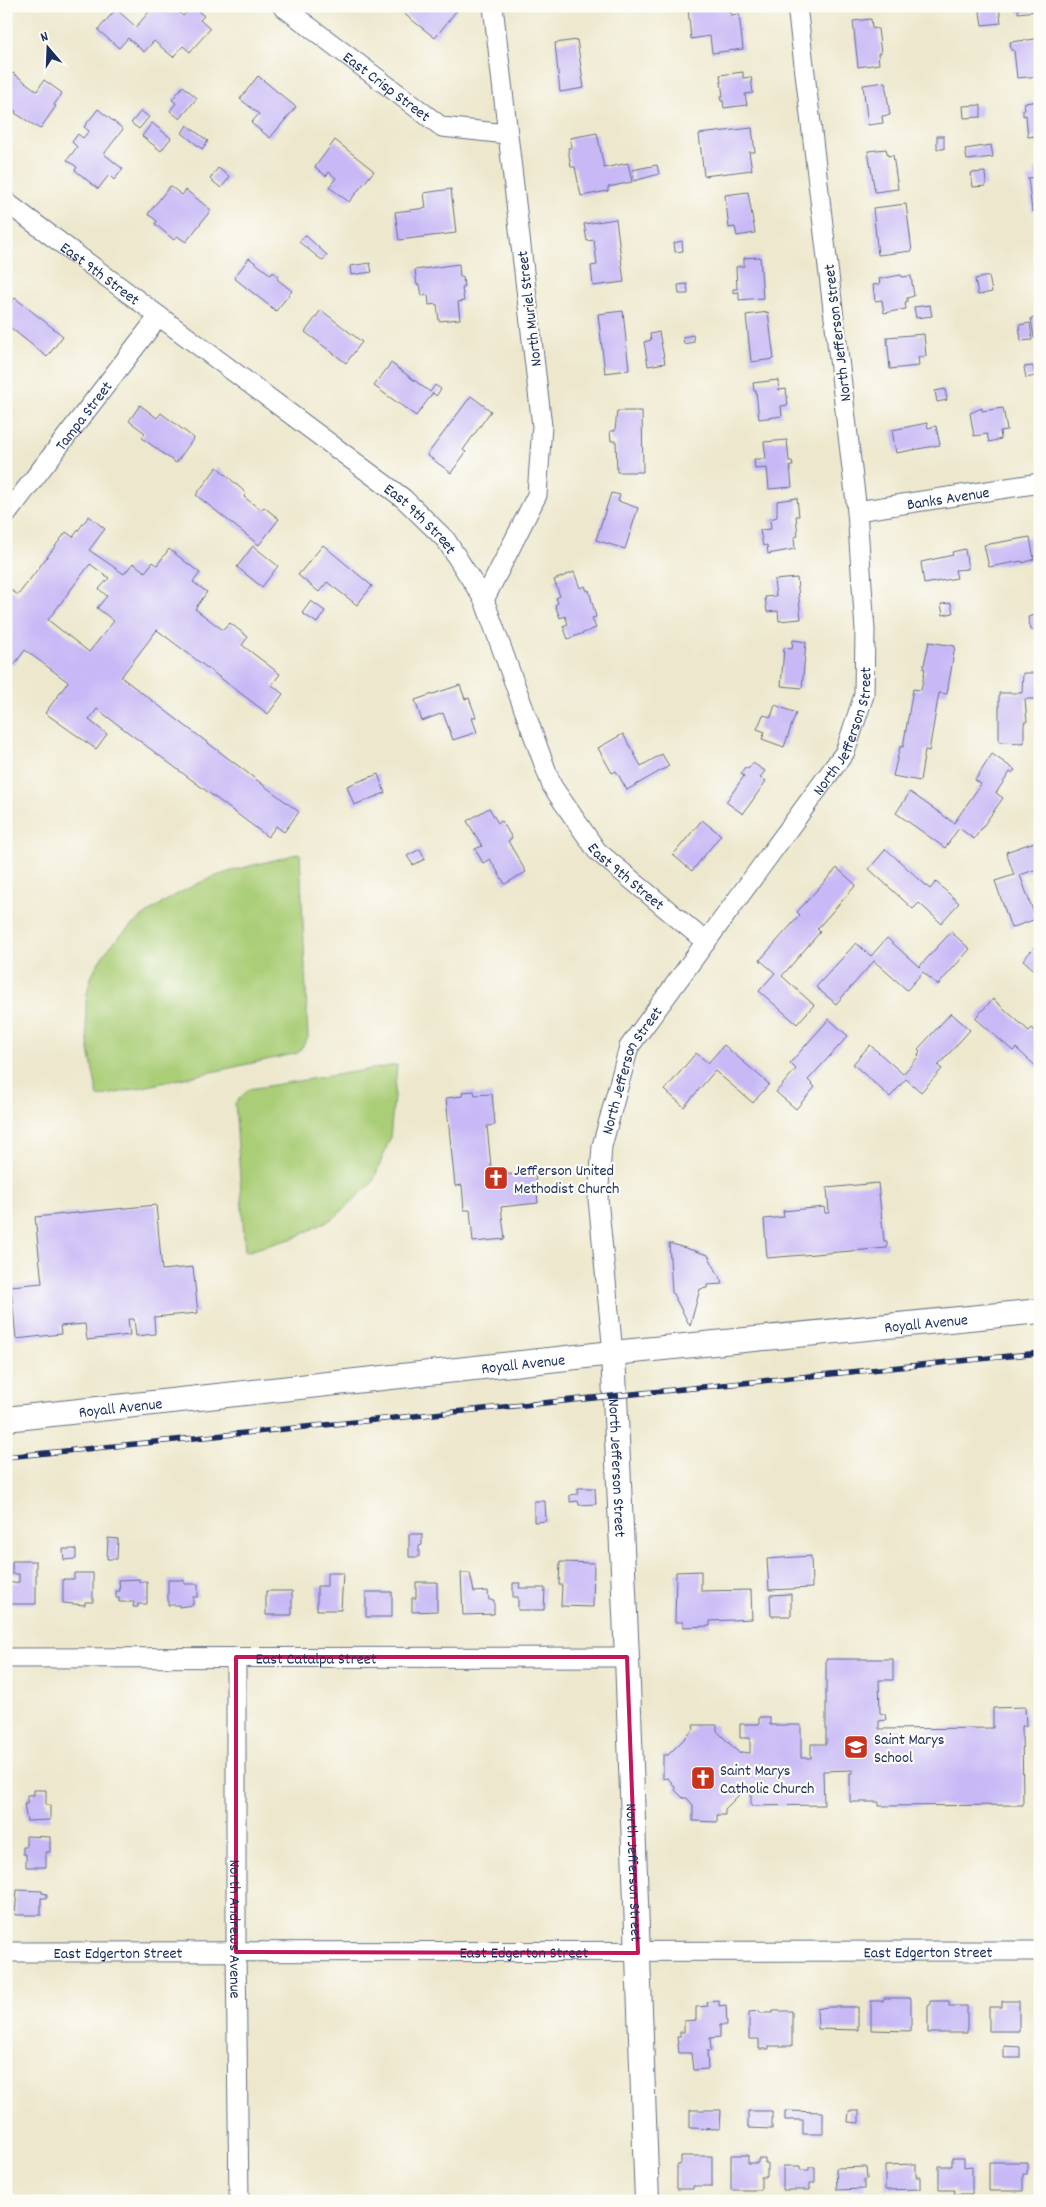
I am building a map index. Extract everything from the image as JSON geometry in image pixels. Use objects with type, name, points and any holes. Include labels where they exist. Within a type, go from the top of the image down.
[{"type":"street","name":"East Crisp Street","points":[[282,6],[442,127],[507,134]]},
{"type":"street","name":"North Muriel Street","points":[[484,600],[538,495],[542,426],[493,6]]},
{"type":"street","name":"North Jefferson Street","points":[[647,2201],[627,1657],[613,1353],[598,1198],[602,1146],[628,1047],[845,752],[864,694],[865,630],[857,511],[797,6]]},
{"type":"street","name":"East 9th Street","points":[[6,202],[403,498],[446,540],[484,600],[552,786],[597,851],[706,942]]},
{"type":"street","name":"Tampa Street","points":[[6,515],[159,316]]},
{"type":"street","name":"Banks Avenue","points":[[857,511],[1040,483]]},
{"type":"street","name":"Royall Avenue","points":[[6,1419],[613,1353],[1040,1311]]},
{"type":"street","name":"North Andrews Avenue","points":[[236,1657],[236,1952],[239,2201]]},
{"type":"street","name":"East Catalpa Street","points":[[6,1658],[627,1657]]},
{"type":"street","name":"East Edgerton Street","points":[[6,1952],[638,1953],[1040,1951]]},
{"type":"highlighted area","points":[[236,1657],[627,1657],[638,1953],[236,1952]]},
{"type":"green space","points":[[300,853],[308,1038],[298,1053],[98,1097],[88,1041],[86,1012],[89,984],[96,966],[108,949],[142,917],[201,882],[239,869]]},
{"type":"green space","points":[[397,1065],[390,1138],[373,1182],[334,1218],[294,1238],[245,1252],[235,1103],[249,1089]]},
{"type":"building","points":[[154,6],[172,6],[183,16],[192,6],[204,16],[200,20],[210,29],[190,52],[183,46],[173,57],[154,41],[144,52],[128,38],[119,48],[98,30],[116,9],[136,27]]},
{"type":"building","points":[[400,6],[460,6],[435,38],[398,9]]},
{"type":"building","points":[[730,6],[731,15],[739,14],[743,49],[712,53],[710,36],[691,39],[688,8]]},
{"type":"building","points":[[979,6],[999,6],[1001,23],[982,25]]},
{"type":"building","points":[[1018,6],[1036,6],[1036,11],[1018,13]]},
{"type":"building","points":[[871,19],[872,28],[878,29],[881,53],[878,53],[879,64],[858,67],[853,21]]},
{"type":"building","points":[[1036,39],[1037,49],[1040,49],[1040,76],[1017,78],[1014,50],[1011,50],[1010,42]]},
{"type":"building","points":[[577,40],[584,88],[560,92],[555,43]]},
{"type":"building","points":[[743,72],[743,78],[751,77],[753,93],[745,94],[747,105],[724,108],[720,96],[723,96],[720,75]]},
{"type":"building","points":[[13,73],[37,91],[44,80],[62,93],[54,105],[56,106],[40,129],[15,113],[16,111],[6,104],[6,82]]},
{"type":"building","points":[[258,76],[296,107],[270,138],[251,123],[259,114],[240,99]]},
{"type":"building","points":[[885,82],[890,115],[882,116],[883,123],[868,125],[863,85]]},
{"type":"building","points":[[183,86],[197,98],[180,119],[170,111],[176,103],[172,100]]},
{"type":"building","points":[[1040,101],[1040,144],[1036,144],[1035,136],[1028,137],[1026,115],[1023,116],[1023,110],[1025,110],[1024,103]]},
{"type":"building","points":[[981,105],[981,117],[964,118],[963,106]]},
{"type":"building","points":[[98,109],[123,129],[104,154],[123,169],[114,180],[109,175],[98,189],[75,170],[77,167],[67,160],[77,147],[72,142],[78,134],[83,138],[89,131],[84,127]]},
{"type":"building","points":[[141,111],[149,117],[139,129],[131,123]]},
{"type":"building","points":[[152,123],[171,138],[161,151],[142,136]]},
{"type":"building","points":[[187,125],[208,141],[202,149],[182,133]]},
{"type":"building","points":[[752,128],[755,152],[749,152],[752,170],[704,176],[699,134]]},
{"type":"building","points":[[597,133],[604,168],[628,163],[632,182],[608,187],[608,191],[581,196],[575,167],[571,167],[568,148],[572,147],[570,138]]},
{"type":"building","points":[[937,136],[944,136],[944,149],[937,149]]},
{"type":"building","points":[[335,140],[374,171],[349,202],[329,187],[336,178],[329,172],[326,176],[315,167]]},
{"type":"building","points":[[991,145],[993,157],[967,160],[965,149]]},
{"type":"building","points":[[886,149],[888,156],[893,155],[898,189],[875,192],[868,151]]},
{"type":"building","points":[[657,165],[659,174],[634,181],[632,170]]},
{"type":"building","points":[[218,168],[230,177],[221,188],[210,179]]},
{"type":"building","points":[[1034,169],[1040,169],[1040,210],[1032,211],[1028,178],[1035,177]]},
{"type":"building","points":[[985,172],[986,186],[973,187],[971,173]]},
{"type":"building","points":[[170,186],[182,195],[186,190],[211,210],[186,242],[177,236],[174,240],[155,224],[157,221],[148,214]]},
{"type":"building","points":[[451,189],[456,233],[399,240],[395,212],[426,208],[424,193]]},
{"type":"building","points":[[748,192],[755,233],[737,236],[735,227],[729,228],[725,195]]},
{"type":"building","points":[[906,204],[912,251],[878,255],[873,208]]},
{"type":"building","points":[[616,219],[624,282],[593,286],[591,266],[597,265],[594,240],[587,241],[584,224]]},
{"type":"building","points":[[305,235],[327,255],[323,261],[299,242]]},
{"type":"building","points":[[682,241],[683,251],[675,252],[674,243]]},
{"type":"building","points":[[760,257],[763,298],[739,300],[739,292],[733,293],[733,289],[737,289],[736,267],[744,266],[744,258]]},
{"type":"building","points":[[249,258],[271,275],[273,272],[279,277],[277,279],[292,291],[276,311],[234,278]]},
{"type":"building","points":[[370,263],[372,272],[351,275],[350,266]]},
{"type":"building","points":[[459,264],[460,277],[463,277],[464,288],[462,288],[464,301],[458,302],[460,319],[439,321],[437,304],[429,305],[428,295],[422,296],[420,285],[417,285],[415,270]]},
{"type":"building","points":[[901,275],[902,277],[911,276],[914,296],[907,298],[907,302],[905,302],[906,309],[884,313],[882,300],[875,301],[873,285],[880,284],[879,279]]},
{"type":"building","points":[[989,276],[992,292],[978,295],[975,279]]},
{"type":"building","points":[[687,284],[688,294],[679,294],[678,285]]},
{"type":"building","points":[[15,298],[63,336],[47,357],[6,324],[6,308]]},
{"type":"building","points":[[930,305],[932,316],[916,318],[914,307]]},
{"type":"building","points":[[321,310],[362,342],[346,363],[305,332]]},
{"type":"building","points":[[623,311],[629,370],[605,373],[598,314]]},
{"type":"building","points":[[768,312],[774,359],[751,362],[746,315]]},
{"type":"building","points":[[1040,317],[1040,337],[1034,338],[1031,318]]},
{"type":"building","points":[[1030,323],[1032,340],[1021,341],[1019,325]]},
{"type":"building","points":[[659,332],[665,363],[648,366],[644,342],[651,340],[650,334]]},
{"type":"building","points":[[924,334],[926,356],[918,357],[919,366],[890,369],[887,337]]},
{"type":"building","points":[[693,335],[694,342],[684,344],[683,337]]},
{"type":"building","points":[[391,363],[430,392],[435,385],[441,389],[436,396],[433,393],[416,416],[374,386]]},
{"type":"building","points":[[1033,366],[1035,376],[1026,378],[1024,367]]},
{"type":"building","points":[[778,380],[779,390],[786,389],[788,405],[781,406],[782,416],[759,419],[756,391],[754,391],[753,383]]},
{"type":"building","points":[[945,389],[947,400],[937,402],[935,391]]},
{"type":"building","points":[[471,396],[491,411],[463,450],[466,452],[451,473],[427,455]]},
{"type":"building","points":[[140,405],[157,418],[161,413],[194,438],[176,463],[142,438],[145,433],[129,421]]},
{"type":"building","points":[[982,408],[982,411],[1003,408],[1007,430],[1000,431],[1001,439],[989,442],[987,434],[974,436],[970,413]]},
{"type":"building","points":[[617,411],[642,411],[643,472],[617,472],[616,441],[611,441],[610,431],[615,431]]},
{"type":"building","points":[[927,423],[928,428],[936,426],[940,445],[896,453],[892,430]]},
{"type":"building","points":[[787,440],[789,461],[792,461],[793,466],[790,466],[792,487],[769,489],[767,468],[755,469],[754,459],[766,459],[764,442]]},
{"type":"building","points":[[217,467],[246,493],[244,497],[261,510],[264,507],[279,519],[259,545],[196,495]]},
{"type":"building","points":[[611,493],[620,495],[618,501],[638,508],[625,549],[596,540]]},
{"type":"building","points":[[797,498],[799,516],[796,516],[798,536],[794,537],[795,549],[768,554],[767,545],[763,546],[760,530],[771,529],[770,519],[777,517],[777,501]]},
{"type":"building","points":[[89,516],[105,529],[89,550],[124,574],[133,563],[145,572],[153,562],[157,565],[169,549],[200,573],[193,582],[207,592],[195,609],[223,630],[230,623],[248,637],[242,645],[280,674],[272,685],[283,694],[268,714],[157,630],[121,677],[299,812],[284,832],[276,826],[268,837],[97,709],[89,720],[107,734],[96,749],[45,713],[68,682],[25,650],[14,665],[6,659],[6,597],[11,590],[18,595],[66,532],[73,537]],"holes":[[[90,564],[109,578],[99,589],[107,596],[97,608],[114,621],[89,652],[48,620]]]},
{"type":"building","points":[[1030,537],[1034,559],[1023,563],[1022,561],[989,567],[984,545]]},
{"type":"building","points":[[323,545],[372,586],[357,605],[327,582],[319,592],[298,575]]},
{"type":"building","points":[[253,546],[278,566],[262,587],[237,567]]},
{"type":"building","points":[[965,549],[968,569],[955,570],[957,578],[924,584],[921,562],[953,555],[952,552]]},
{"type":"building","points":[[574,572],[580,588],[585,586],[587,591],[589,590],[596,617],[592,618],[596,628],[568,639],[563,626],[568,624],[565,616],[560,618],[555,605],[558,603],[556,598],[560,596],[554,580]]},
{"type":"building","points":[[797,578],[801,619],[779,621],[778,611],[767,612],[765,597],[776,596],[774,580]]},
{"type":"building","points":[[311,601],[325,611],[317,623],[302,613]]},
{"type":"building","points":[[951,603],[953,613],[943,615],[941,604]]},
{"type":"building","points":[[1039,614],[1040,628],[1031,630],[1028,617]]},
{"type":"building","points":[[793,640],[806,642],[802,688],[781,686],[784,648],[792,649]]},
{"type":"building","points":[[929,642],[955,646],[947,694],[939,693],[929,751],[925,750],[920,781],[893,776],[900,747],[903,747],[913,689],[921,690]]},
{"type":"building","points":[[1023,673],[1040,673],[1040,699],[1025,699],[1027,722],[1024,722],[1024,743],[999,742],[999,693],[1022,693]]},
{"type":"building","points":[[460,685],[465,699],[469,698],[476,717],[472,718],[477,732],[453,740],[443,713],[422,721],[415,700]]},
{"type":"building","points":[[775,705],[796,713],[784,747],[762,739],[765,732],[757,729],[763,715],[771,717]]},
{"type":"building","points":[[623,734],[641,766],[662,754],[669,766],[627,790],[616,771],[612,773],[598,748]]},
{"type":"building","points":[[992,754],[1015,770],[1012,773],[1010,772],[996,793],[1003,798],[974,839],[959,828],[945,848],[896,813],[910,792],[954,823],[981,784],[975,780]]},
{"type":"building","points":[[753,763],[765,771],[760,778],[766,781],[743,814],[726,802],[744,776],[741,774],[745,767],[748,769]]},
{"type":"building","points":[[378,774],[385,793],[354,805],[347,786]]},
{"type":"building","points":[[489,808],[498,823],[502,821],[512,838],[508,841],[526,872],[505,884],[490,859],[483,863],[475,849],[482,846],[467,821]]},
{"type":"building","points":[[702,820],[721,835],[692,871],[673,855]]},
{"type":"building","points":[[1040,840],[1040,868],[1020,875],[1036,919],[1011,928],[995,881],[1014,875],[1006,852]]},
{"type":"building","points":[[420,849],[425,859],[413,865],[407,856]]},
{"type":"building","points":[[886,849],[930,889],[936,882],[959,903],[941,923],[919,903],[913,909],[869,869]]},
{"type":"building","points":[[837,868],[856,885],[817,929],[820,932],[782,976],[814,1005],[797,1024],[759,991],[775,973],[760,960],[800,915],[797,912]]},
{"type":"building","points":[[951,932],[970,949],[938,985],[923,972],[907,990],[874,961],[836,1004],[816,987],[856,943],[871,956],[887,938],[919,967]]},
{"type":"building","points":[[1040,941],[1040,975],[1023,960]]},
{"type":"building","points":[[993,999],[1029,1031],[1032,1028],[1040,1035],[1040,1070],[1016,1048],[1013,1051],[975,1018]]},
{"type":"building","points":[[951,1013],[970,1030],[938,1066],[942,1069],[921,1092],[906,1079],[890,1097],[853,1064],[870,1045],[903,1074],[919,1056],[920,1051],[918,1049]]},
{"type":"building","points":[[829,1019],[848,1036],[808,1080],[815,1087],[796,1109],[776,1092],[796,1069],[790,1063]]},
{"type":"building","points":[[724,1045],[769,1084],[753,1103],[715,1071],[684,1107],[665,1090],[696,1053],[708,1063]]},
{"type":"building","points":[[474,1091],[475,1095],[492,1094],[495,1125],[487,1126],[492,1176],[535,1172],[538,1203],[501,1207],[505,1239],[473,1242],[470,1210],[464,1210],[462,1185],[455,1186],[446,1098],[463,1096],[462,1092]]},
{"type":"building","points":[[878,1183],[884,1241],[887,1241],[887,1248],[767,1258],[764,1219],[784,1217],[783,1211],[824,1207],[825,1213],[829,1213],[827,1188]]},
{"type":"building","points":[[156,1205],[162,1270],[193,1267],[198,1313],[154,1317],[155,1334],[136,1336],[134,1319],[128,1319],[130,1335],[87,1340],[85,1324],[60,1326],[61,1334],[16,1339],[11,1286],[42,1283],[35,1217]]},
{"type":"building","points":[[669,1243],[708,1255],[723,1284],[707,1285],[707,1288],[700,1289],[690,1326],[672,1292]]},
{"type":"building","points":[[578,1488],[595,1488],[596,1504],[579,1505],[578,1501],[570,1502],[570,1495],[578,1494]]},
{"type":"building","points":[[534,1501],[545,1501],[546,1521],[534,1522]]},
{"type":"building","points":[[409,1534],[422,1534],[419,1557],[409,1557]]},
{"type":"building","points":[[108,1538],[118,1539],[117,1559],[107,1559]]},
{"type":"building","points":[[63,1549],[76,1549],[76,1559],[64,1560]]},
{"type":"building","points":[[811,1556],[812,1588],[769,1590],[767,1559]]},
{"type":"building","points":[[12,1561],[36,1561],[36,1604],[6,1604],[6,1586],[10,1586],[10,1583],[19,1582],[19,1574],[12,1574]]},
{"type":"building","points":[[560,1562],[594,1563],[593,1607],[561,1606],[562,1585],[559,1585]]},
{"type":"building","points":[[701,1571],[701,1591],[751,1590],[752,1619],[710,1621],[710,1626],[683,1627],[683,1622],[675,1622],[676,1572]]},
{"type":"building","points":[[74,1573],[93,1573],[93,1602],[85,1602],[85,1605],[63,1603],[63,1579],[74,1579]]},
{"type":"building","points":[[327,1573],[343,1573],[341,1610],[317,1610],[317,1586],[327,1586]]},
{"type":"building","points":[[461,1573],[470,1573],[474,1592],[488,1591],[489,1600],[494,1600],[494,1614],[463,1615]]},
{"type":"building","points":[[139,1579],[139,1582],[147,1582],[147,1604],[138,1604],[138,1607],[133,1607],[134,1602],[119,1602],[119,1598],[116,1598],[116,1591],[120,1591],[119,1580]]},
{"type":"building","points":[[168,1580],[184,1580],[184,1584],[198,1584],[198,1597],[193,1597],[193,1605],[179,1607],[179,1605],[168,1605]]},
{"type":"building","points":[[416,1582],[437,1582],[437,1611],[412,1612],[412,1598],[416,1598]]},
{"type":"building","points":[[513,1583],[520,1583],[519,1588],[545,1588],[544,1610],[518,1610],[518,1597],[513,1597]]},
{"type":"building","points":[[266,1591],[292,1591],[292,1615],[266,1615]]},
{"type":"building","points":[[366,1592],[392,1592],[392,1617],[366,1617]]},
{"type":"building","points":[[791,1594],[791,1616],[771,1616],[770,1595]]},
{"type":"building","points":[[826,1659],[893,1659],[893,1680],[879,1680],[880,1713],[885,1714],[886,1720],[879,1721],[879,1729],[993,1728],[993,1708],[1025,1707],[1026,1726],[1022,1726],[1023,1805],[879,1806],[879,1802],[850,1802],[850,1773],[853,1773],[853,1770],[823,1771],[824,1805],[751,1806],[751,1788],[746,1788],[725,1809],[725,1815],[717,1815],[717,1822],[693,1821],[693,1805],[687,1798],[683,1798],[675,1790],[675,1787],[668,1778],[663,1779],[663,1755],[668,1755],[694,1729],[693,1725],[717,1725],[717,1731],[740,1754],[741,1752],[750,1753],[750,1738],[740,1738],[740,1724],[759,1724],[759,1717],[770,1717],[770,1725],[801,1725],[801,1758],[811,1758],[811,1744],[826,1744]]},
{"type":"building","points":[[34,1790],[46,1790],[46,1805],[50,1805],[50,1820],[27,1821],[24,1804],[27,1804],[27,1795],[34,1795]]},
{"type":"building","points":[[26,1836],[50,1837],[50,1852],[46,1852],[46,1867],[26,1867],[26,1854],[23,1854],[23,1847],[26,1847]]},
{"type":"building","points":[[17,1890],[42,1891],[42,1893],[47,1894],[47,1898],[41,1898],[41,1915],[15,1915]]},
{"type":"building","points":[[884,1998],[911,1998],[911,2031],[871,2030],[871,2001],[883,2001]]},
{"type":"building","points":[[719,2001],[719,2006],[726,2005],[727,2025],[720,2025],[720,2037],[710,2038],[711,2051],[707,2051],[708,2069],[693,2070],[691,2053],[679,2053],[677,2037],[680,2037],[680,2032],[684,2032],[684,2021],[696,2020],[696,2007],[708,2006],[707,2002]]},
{"type":"building","points":[[930,2001],[949,2001],[949,2006],[967,2006],[967,2033],[928,2033],[928,2005],[930,2005]]},
{"type":"building","points":[[1002,2001],[1019,2001],[1019,2031],[989,2031],[989,2007],[1002,2007]]},
{"type":"building","points":[[827,2007],[858,2007],[858,2030],[818,2029],[817,2009]]},
{"type":"building","points":[[1036,2007],[1040,2007],[1040,2033],[1036,2033]]},
{"type":"building","points":[[760,2011],[759,2013],[792,2011],[792,2046],[769,2046],[769,2049],[759,2049],[759,2039],[749,2039],[749,2012]]},
{"type":"building","points":[[1004,2046],[1020,2047],[1020,2058],[1004,2058]]},
{"type":"building","points":[[690,2110],[721,2110],[720,2129],[690,2128]]},
{"type":"building","points":[[748,2111],[772,2111],[772,2129],[748,2128]]},
{"type":"building","points":[[785,2111],[823,2112],[823,2134],[803,2134],[803,2120],[785,2120]]},
{"type":"building","points":[[849,2111],[859,2111],[859,2123],[848,2122]]},
{"type":"building","points":[[731,2155],[748,2155],[748,2163],[758,2163],[758,2159],[765,2159],[765,2163],[767,2163],[767,2177],[761,2177],[761,2190],[731,2190]]},
{"type":"building","points":[[681,2156],[712,2156],[712,2186],[693,2186],[693,2189],[677,2189],[677,2164],[681,2164]]},
{"type":"building","points":[[952,2158],[964,2158],[964,2167],[972,2166],[972,2194],[954,2194],[955,2190],[939,2190],[939,2166],[952,2166]]},
{"type":"building","points":[[989,2162],[1027,2162],[1027,2174],[1023,2174],[1023,2191],[989,2191]]},
{"type":"building","points":[[916,2164],[916,2177],[920,2177],[920,2189],[885,2190],[885,2165]]},
{"type":"building","points":[[783,2166],[800,2166],[800,2170],[809,2170],[809,2167],[815,2167],[815,2183],[810,2183],[810,2190],[783,2190]]},
{"type":"building","points":[[866,2167],[867,2179],[864,2179],[864,2189],[837,2190],[836,2168]]},
{"type":"railway","points":[[6,1457],[1040,1353]]},
{"type":"place","name":"Jefferson United Methodist Church","points":[[496,1178]]},
{"type":"place","name":"Saint Marys School","points":[[856,1747]]},
{"type":"place","name":"Saint Marys Catholic Church","points":[[703,1778]]}]
